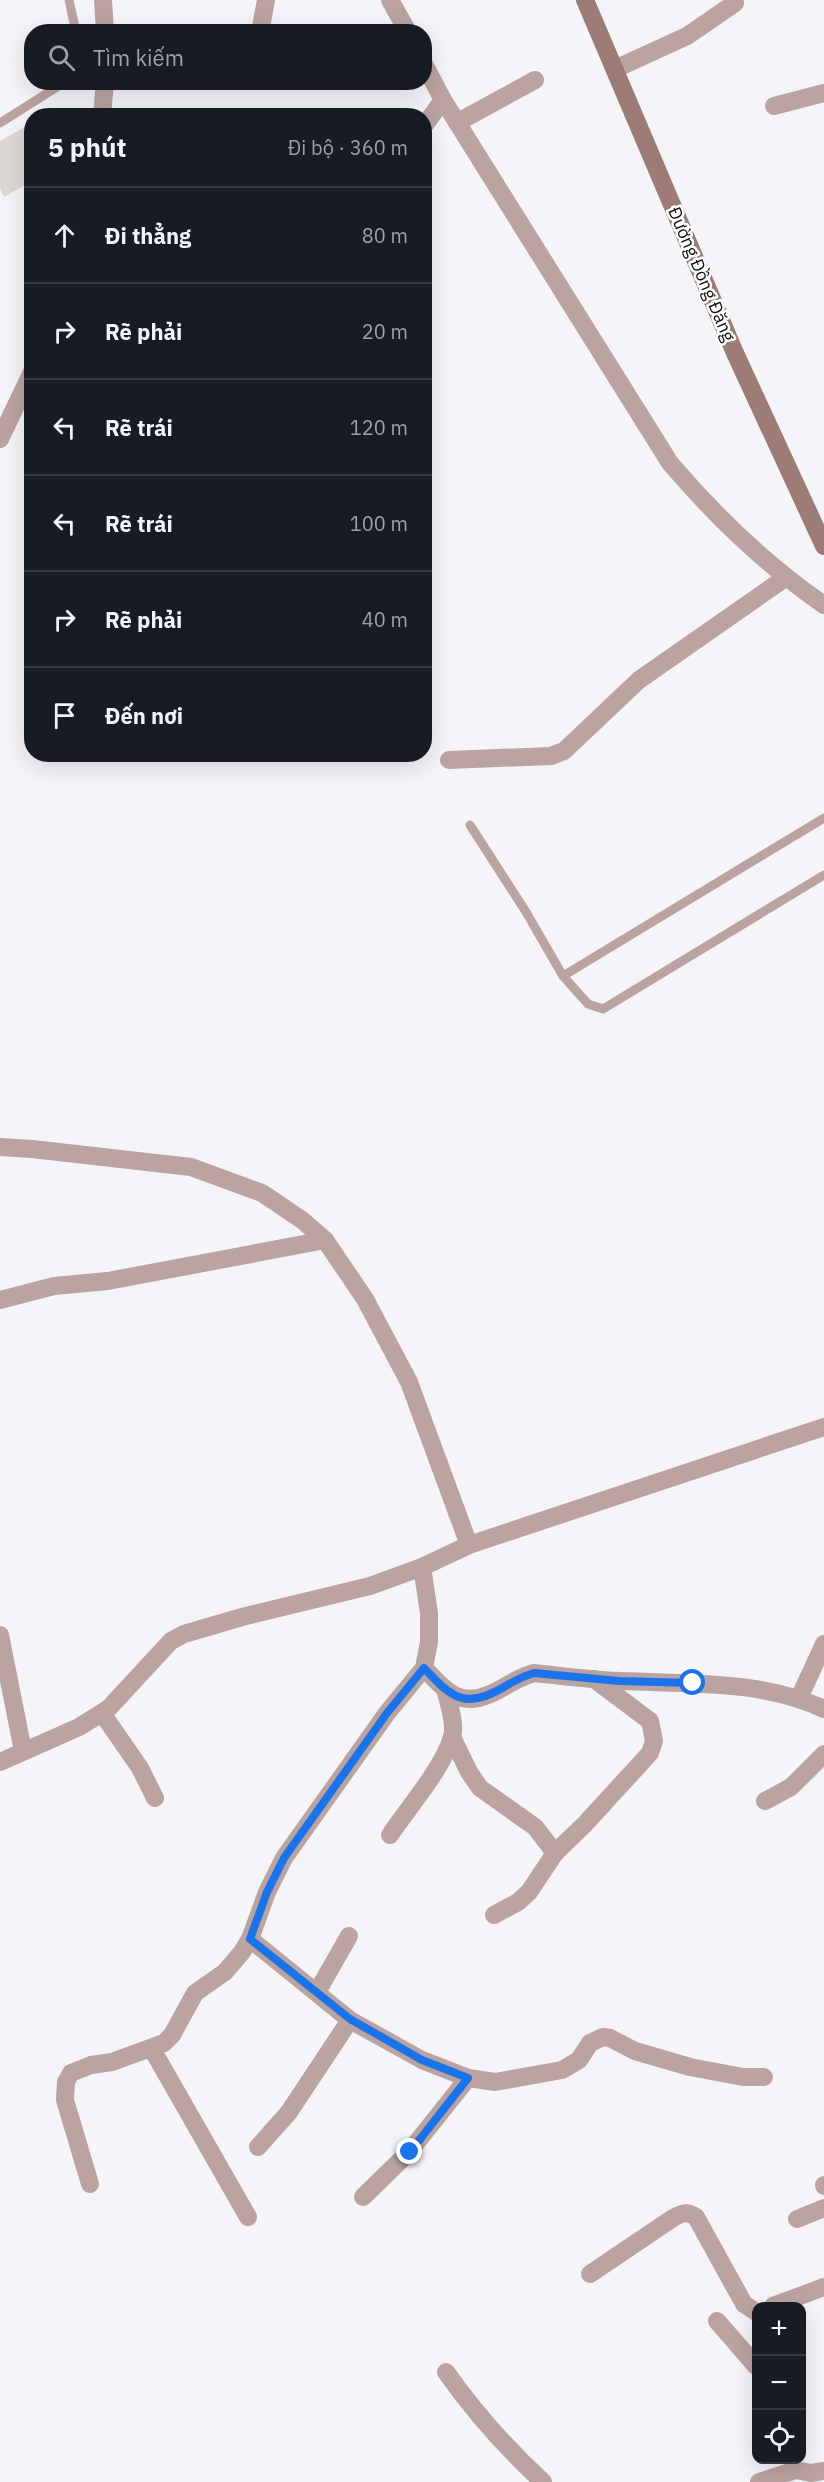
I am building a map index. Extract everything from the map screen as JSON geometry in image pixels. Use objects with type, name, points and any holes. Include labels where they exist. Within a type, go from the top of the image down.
[{"type":"main road","name":"Đường Đồng Đăng","points":[[585,0],[735,353],[824,546]]},
{"type":"street","points":[[103,0],[104,24]]},
{"type":"street","points":[[262,24],[266,0]]},
{"type":"street","points":[[390,0],[404,24]]},
{"type":"street","points":[[615,69],[687,36],[735,3]]},
{"type":"street","points":[[432,79],[670,463],[710,509],[785,578],[824,605]]},
{"type":"street","points":[[458,122],[535,80]]},
{"type":"street","points":[[103,108],[104,90]]},
{"type":"street","points":[[774,106],[824,93]]},
{"type":"street","points":[[432,115],[443,100]]},
{"type":"street","points":[[0,439],[24,393]]},
{"type":"street","points":[[448,760],[551,756],[564,752],[639,680],[785,578]]},
{"type":"street","points":[[0,1148],[32,1149],[190,1167],[262,1193],[302,1220],[326,1240],[365,1299],[409,1382],[470,1545]]},
{"type":"street","points":[[0,1300],[54,1286],[108,1281],[326,1240]]},
{"type":"street","points":[[0,1762],[79,1727],[102,1713],[171,1641],[184,1634],[242,1617],[370,1586],[422,1567],[470,1545],[824,1427]]},
{"type":"street","points":[[90,2184],[65,2100],[66,2082],[71,2073],[91,2065],[112,2062],[164,2043],[172,2035],[195,1993],[225,1972],[243,1952],[267,1892],[284,1858],[387,1713],[424,1668],[429,1642],[429,1613],[422,1567]]},
{"type":"street","points":[[0,1635],[23,1751]]},
{"type":"street","points":[[799,1698],[824,1644]]},
{"type":"street","points":[[424,1668],[446,1692],[461,1699],[475,1700],[488,1697],[526,1675],[534,1673],[594,1679],[693,1683],[799,1698],[824,1709]]},
{"type":"street","points":[[494,1915],[518,1902],[529,1892],[555,1853],[650,1753],[654,1741],[650,1721],[594,1679]]},
{"type":"street","points":[[390,1835],[440,1763],[452,1737],[453,1726],[446,1692]]},
{"type":"street","points":[[102,1713],[140,1768],[155,1798]]},
{"type":"street","points":[[452,1737],[469,1772],[480,1788],[535,1827],[555,1853]]},
{"type":"street","points":[[765,1801],[791,1787],[824,1754]]},
{"type":"street","points":[[317,1992],[349,1936]]},
{"type":"street","points":[[250,1939],[350,2019],[422,2060],[468,2078],[495,2082],[562,2070],[579,2060],[590,2043],[603,2037],[610,2038],[635,2051],[690,2067],[743,2077],[764,2077]]},
{"type":"street","points":[[258,2147],[289,2112],[350,2019]]},
{"type":"street","points":[[152,2049],[248,2217]]},
{"type":"street","points":[[363,2198],[410,2152],[468,2078]]},
{"type":"street","points":[[797,2219],[824,2208]]},
{"type":"street","points":[[590,2274],[673,2218],[681,2213],[689,2212],[696,2217],[744,2304],[752,2309]]},
{"type":"street","points":[[786,2302],[824,2287]]},
{"type":"street","points":[[717,2321],[752,2361]]},
{"type":"street","points":[[446,2372],[470,2406],[502,2443],[543,2482]]},
{"type":"street","points":[[759,2482],[802,2465],[811,2473],[824,2471]]},
{"type":"lane","points":[[69,0],[74,24]]},
{"type":"lane","points":[[0,123],[52,90]]},
{"type":"lane","points":[[563,976],[824,818]]},
{"type":"lane","points":[[470,825],[526,912],[563,976],[588,1004],[603,1009],[824,875]]},
{"type":"building","points":[[24,128],[24,186],[4,197],[0,189],[0,141]]},
{"type":"route","points":[[410,2152],[468,2078],[422,2060],[350,2019],[250,1939],[267,1892],[284,1858],[387,1713],[424,1668],[446,1692],[461,1699],[475,1700],[488,1697],[526,1675],[534,1673],[619,1681],[693,1683]]}]
